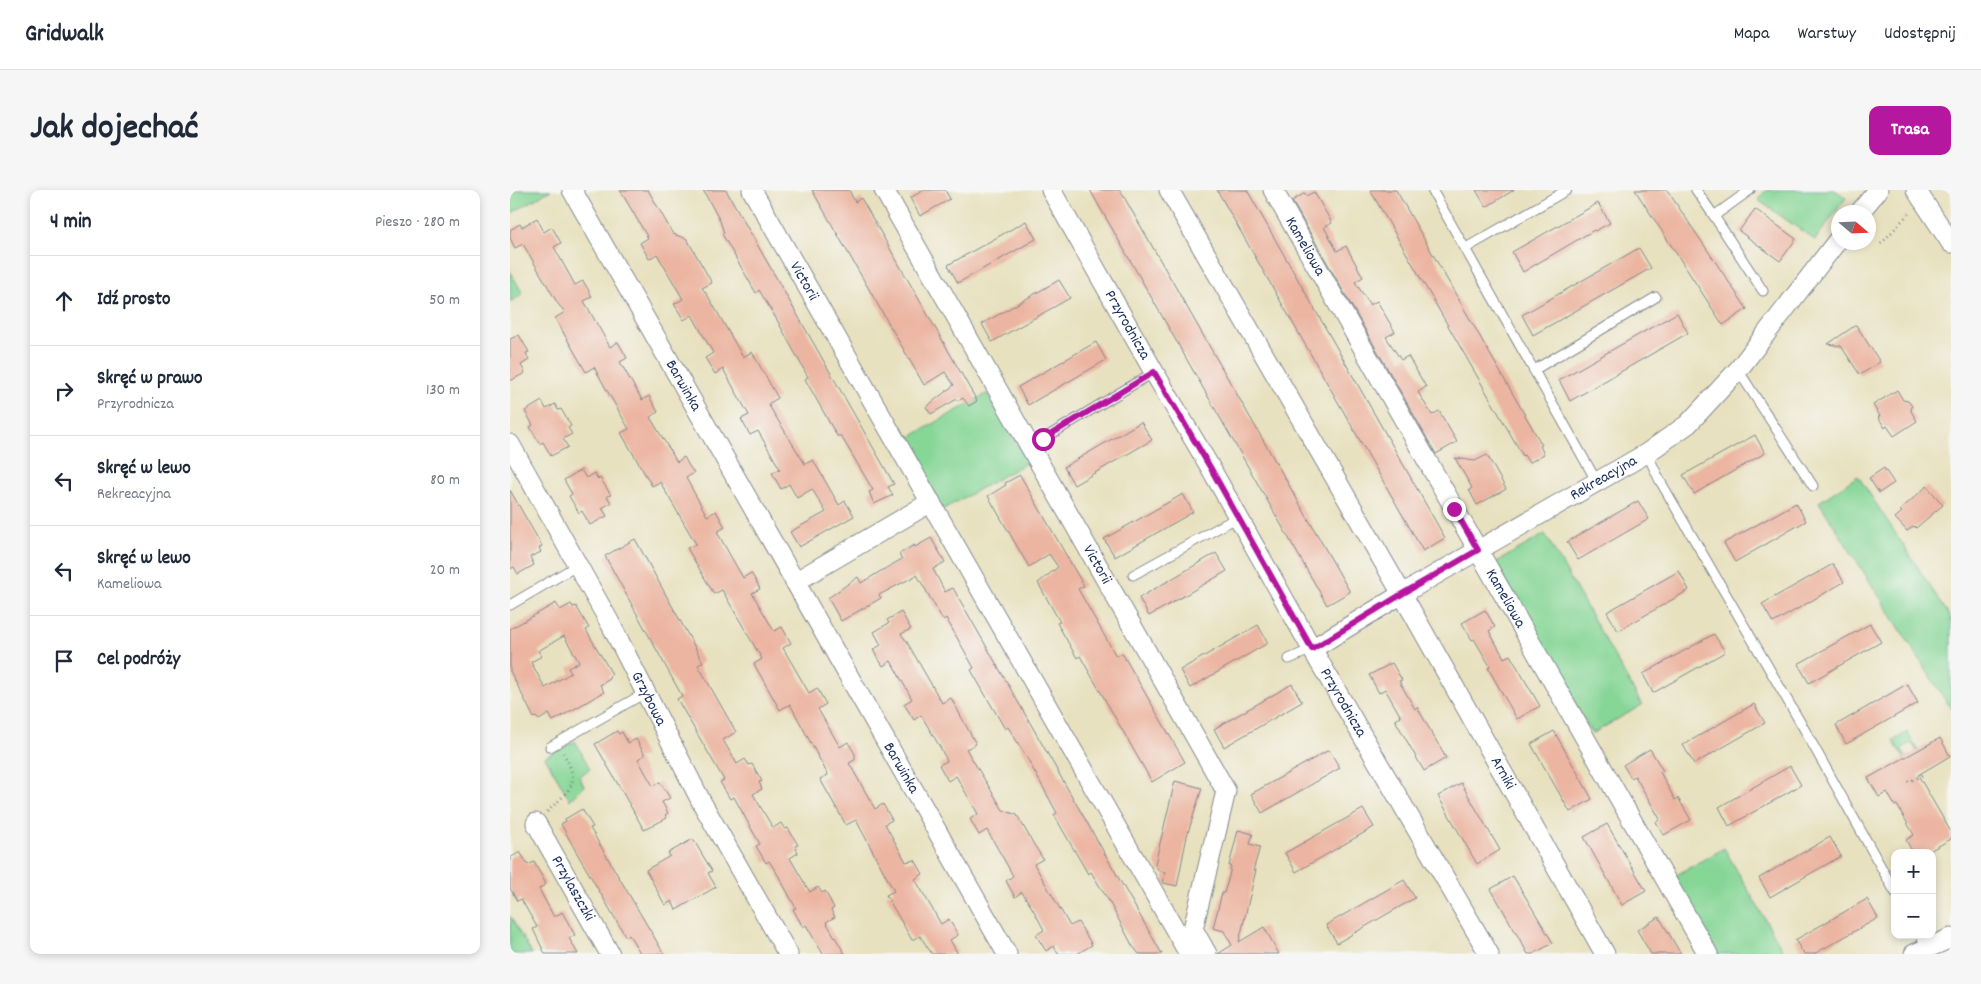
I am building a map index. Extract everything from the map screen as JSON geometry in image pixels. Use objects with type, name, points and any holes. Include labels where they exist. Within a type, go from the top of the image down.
[{"type":"street","name":"Barwinka","points":[[572,190],[1007,954]]},
{"type":"street","name":"Victorii","points":[[752,190],[1188,954]]},
{"type":"street","name":"Victorii","points":[[884,190],[1226,791],[1192,929],[1207,954]]},
{"type":"street","name":"Przyrodnicza","points":[[1051,190],[1312,649],[1489,954]]},
{"type":"street","name":"Arniki","points":[[1169,190],[1402,594],[1605,954]]},
{"type":"street","name":"Kameliowa","points":[[1273,190],[1708,954]]},
{"type":"street","points":[[1866,205],[1878,190]]},
{"type":"street","points":[[1916,190],[1948,231]]},
{"type":"street","name":"Rekreacyjna","points":[[1312,649],[1402,594],[1647,453],[1688,424],[1738,370],[1831,249]]},
{"type":"street","name":"Grzybowa","points":[[510,444],[578,565],[702,803],[788,954]]},
{"type":"street","points":[[794,582],[931,502]]},
{"type":"street","name":"Przylaszczki","points":[[536,823],[610,954]]},
{"type":"street","points":[[1921,946],[1951,938]]},
{"type":"lane","points":[[1432,190],[1597,482]]},
{"type":"lane","points":[[1466,248],[1567,190]]},
{"type":"lane","points":[[1696,190],[1763,291]]},
{"type":"lane","points":[[1714,216],[1750,190]]},
{"type":"lane","points":[[1534,370],[1656,296]]},
{"type":"lane","points":[[1738,370],[1813,486]]},
{"type":"lane","points":[[1043,439],[1154,372]]},
{"type":"lane","points":[[1647,453],[1659,479],[1803,727],[1891,885]]},
{"type":"lane","points":[[1134,575],[1238,517]]},
{"type":"lane","points":[[510,605],[578,565]]},
{"type":"lane","points":[[1289,659],[1312,649]]},
{"type":"lane","points":[[550,747],[645,693]]},
{"type":"path","points":[[1881,244],[1911,211]]},
{"type":"path","points":[[536,823],[567,792],[573,781],[572,768],[562,752],[556,756]]},
{"type":"path","points":[[1908,781],[1922,775],[1921,773]]},
{"type":"green space","points":[[510,190],[551,190],[510,214]]},
{"type":"green space","points":[[1766,190],[1835,190],[1846,198],[1841,205],[1831,205],[1831,218],[1815,240],[1758,200]]},
{"type":"green space","points":[[510,271],[523,294],[510,302]]},
{"type":"green space","points":[[988,393],[1028,462],[942,510],[903,441]]},
{"type":"green space","points":[[1858,476],[1951,618],[1951,709],[1819,502]]},
{"type":"green space","points":[[1545,534],[1642,705],[1592,734],[1495,563]]},
{"type":"green space","points":[[1907,732],[1918,750],[1911,743],[1901,749],[1906,757],[1904,758],[1893,741]]},
{"type":"green space","points":[[575,741],[590,769],[579,776],[584,786],[570,800],[545,757]]},
{"type":"green space","points":[[1724,848],[1785,954],[1717,954],[1673,877]]},
{"type":"green space","points":[[510,916],[532,954],[510,954]]},
{"type":"building","points":[[620,190],[648,190],[673,234],[687,239],[712,283],[702,288],[743,357],[752,352],[778,398],[768,404],[805,464],[813,460],[839,505],[845,501],[854,516],[799,547],[790,532],[826,512],[812,489],[797,498],[789,484],[781,489],[772,473],[780,469],[758,431],[750,435],[741,419],[749,415],[723,369],[715,374],[705,358],[713,353],[692,315],[684,320],[674,304],[683,299],[657,254],[649,259],[640,243],[648,238]]},
{"type":"building","points":[[703,190],[726,190],[894,484],[888,487],[893,495],[874,504],[869,492],[873,490],[841,436],[837,436],[805,379],[808,377],[777,320],[759,290],[756,293],[722,234],[724,233],[720,221]]},
{"type":"building","points":[[812,190],[849,190],[855,202],[861,198],[977,401],[969,406],[963,398],[958,401],[957,399],[931,414],[926,407],[954,385],[945,372],[924,385]]},
{"type":"building","points":[[924,190],[945,190],[950,199],[920,216],[910,198]]},
{"type":"building","points":[[1090,190],[1120,190],[1350,592],[1327,605]]},
{"type":"building","points":[[1217,190],[1247,190],[1445,538],[1423,551]]},
{"type":"building","points":[[1370,190],[1396,190],[1542,445],[1540,446],[1544,454],[1529,463],[1523,456]]},
{"type":"building","points":[[1476,190],[1514,190],[1486,207]]},
{"type":"building","points":[[1635,190],[1667,190],[1747,309],[1723,325]]},
{"type":"building","points":[[1314,192],[1332,223],[1324,227],[1337,251],[1346,246],[1363,277],[1355,282],[1370,305],[1377,301],[1395,332],[1386,337],[1401,360],[1408,356],[1426,387],[1418,392],[1432,415],[1439,411],[1457,442],[1436,454],[1292,201],[1305,193],[1306,196]]},
{"type":"building","points":[[1598,203],[1610,223],[1594,230],[1523,272],[1512,252]]},
{"type":"building","points":[[1755,209],[1796,239],[1780,261],[1739,231]]},
{"type":"building","points":[[537,218],[544,232],[552,227],[561,243],[554,247],[575,285],[583,281],[588,289],[592,297],[584,301],[610,347],[618,342],[627,358],[620,362],[642,400],[649,396],[658,412],[650,417],[677,462],[684,457],[694,473],[686,478],[707,516],[716,511],[725,527],[717,532],[743,578],[751,573],[756,581],[760,589],[752,593],[774,631],[782,627],[791,643],[783,648],[809,693],[817,688],[826,704],[818,709],[840,747],[848,742],[855,754],[855,760],[849,763],[875,809],[883,804],[892,820],[885,824],[906,862],[915,860],[923,874],[915,879],[941,924],[949,919],[958,935],[950,940],[958,954],[932,954],[920,936],[912,940],[886,895],[894,891],[856,820],[846,825],[820,779],[828,775],[790,704],[780,710],[754,664],[762,659],[722,590],[714,594],[687,548],[696,544],[660,482],[652,486],[621,433],[629,429],[594,367],[586,372],[555,318],[565,312],[558,304],[523,244],[515,248],[510,238],[510,230],[520,224],[522,227]]},
{"type":"building","points":[[1026,221],[1036,239],[958,283],[948,265]]},
{"type":"building","points":[[1639,248],[1651,268],[1533,335],[1522,315]]},
{"type":"building","points":[[1059,280],[1070,298],[992,342],[982,324]]},
{"type":"building","points":[[1677,313],[1688,333],[1570,401],[1559,380]]},
{"type":"building","points":[[1856,325],[1880,362],[1860,375],[1841,346],[1828,344]]},
{"type":"building","points":[[519,335],[529,352],[526,353],[529,360],[521,365],[525,373],[510,381],[510,339]]},
{"type":"building","points":[[1096,342],[1106,360],[1028,405],[1018,387]]},
{"type":"building","points":[[1897,390],[1903,400],[1908,401],[1912,406],[1911,411],[1917,421],[1894,436],[1887,426],[1885,428],[1873,405]]},
{"type":"building","points":[[542,401],[546,409],[555,404],[558,410],[561,409],[571,426],[568,428],[572,434],[563,439],[568,447],[551,456],[543,442],[540,444],[530,427],[533,425],[525,411]]},
{"type":"building","points":[[1141,422],[1152,440],[1074,485],[1064,467]]},
{"type":"building","points":[[1755,435],[1765,453],[1694,494],[1683,475]]},
{"type":"building","points":[[1487,455],[1506,489],[1477,505],[1469,490],[1472,488],[1455,458],[1475,461]]},
{"type":"building","points":[[1884,468],[1894,483],[1879,493],[1869,478]]},
{"type":"building","points":[[581,470],[586,478],[594,473],[598,479],[600,478],[611,495],[607,496],[611,503],[602,508],[607,516],[590,525],[582,511],[579,513],[569,496],[572,494],[564,480]]},
{"type":"building","points":[[1020,475],[1084,586],[1078,589],[1116,656],[1122,653],[1185,762],[1152,782],[1080,656],[1077,658],[1057,623],[1060,622],[1038,583],[1058,567],[1049,554],[1029,567],[988,496],[1006,485],[1005,483]]},
{"type":"building","points":[[1927,486],[1943,505],[1916,528],[1914,526],[1907,531],[1895,518],[1902,512],[1900,510]]},
{"type":"building","points":[[510,490],[542,546],[539,548],[541,552],[530,557],[534,565],[518,574],[514,567],[510,569]]},
{"type":"building","points":[[1183,494],[1193,512],[1115,557],[1104,539]]},
{"type":"building","points":[[1638,501],[1649,519],[1578,560],[1567,542]]},
{"type":"building","points":[[1796,503],[1806,521],[1735,562],[1724,543]]},
{"type":"building","points":[[931,538],[945,562],[933,569],[945,592],[953,588],[1162,954],[1139,954],[1132,945],[1110,903],[1091,872],[1088,874],[1054,815],[1057,813],[1026,756],[1008,727],[1005,729],[971,670],[974,668],[946,618],[943,620],[917,575],[879,595],[881,598],[841,621],[828,598],[858,577],[861,583],[902,559],[899,554]]},
{"type":"building","points":[[635,539],[703,662],[698,665],[736,732],[723,740],[737,764],[745,759],[749,765],[752,764],[762,781],[759,782],[762,789],[753,794],[773,828],[781,823],[785,829],[788,828],[798,845],[795,846],[798,853],[790,858],[810,892],[818,887],[822,893],[825,891],[834,908],[831,910],[835,917],[826,922],[845,954],[823,954],[806,925],[803,927],[793,909],[796,908],[778,875],[769,861],[766,863],[756,846],[760,844],[734,797],[730,799],[720,782],[724,780],[677,699],[682,696],[605,556]]},
{"type":"building","points":[[1216,553],[1227,571],[1149,616],[1139,598]]},
{"type":"building","points":[[1833,564],[1844,582],[1773,623],[1762,604]]},
{"type":"building","points":[[1679,571],[1689,590],[1618,631],[1607,612]]},
{"type":"building","points":[[556,603],[560,610],[571,604],[573,607],[576,606],[589,628],[586,630],[612,674],[609,676],[610,679],[600,685],[604,692],[553,721],[549,714],[539,720],[536,717],[534,718],[510,671],[510,629]],"holes":[[[564,636],[579,662],[568,668],[571,673],[545,688],[531,662],[542,656],[538,651]]]},
{"type":"building","points":[[1485,610],[1495,627],[1489,631],[1504,658],[1510,655],[1540,706],[1517,719],[1488,668],[1490,666],[1462,623]]},
{"type":"building","points":[[901,612],[911,629],[901,634],[942,703],[951,698],[976,744],[966,749],[1003,810],[1017,815],[1043,859],[1034,864],[1070,926],[1078,922],[1092,945],[1077,954],[1058,954],[1054,946],[1046,951],[1036,935],[1044,930],[1034,911],[1022,892],[1015,897],[1006,881],[1013,876],[987,830],[979,835],[970,819],[978,814],[956,776],[948,781],[939,765],[947,761],[940,747],[921,715],[914,720],[904,704],[912,699],[891,661],[883,666],[873,650],[881,645],[874,632],[889,623],[887,620]]},
{"type":"building","points":[[1870,624],[1881,642],[1809,683],[1798,664]]},
{"type":"building","points":[[1258,625],[1268,643],[1190,688],[1180,670]]},
{"type":"building","points":[[1714,634],[1725,652],[1653,693],[1643,674]]},
{"type":"building","points":[[1392,663],[1402,680],[1399,681],[1415,709],[1417,707],[1446,758],[1424,771],[1395,720],[1401,717],[1385,689],[1379,693],[1369,675]]},
{"type":"building","points":[[1292,684],[1302,702],[1224,747],[1214,729]]},
{"type":"building","points":[[1907,684],[1918,703],[1846,744],[1836,725]]},
{"type":"building","points":[[1754,704],[1765,723],[1694,764],[1683,745]]},
{"type":"building","points":[[617,731],[619,734],[622,732],[628,743],[636,739],[645,755],[638,759],[653,786],[660,782],[670,798],[662,802],[668,813],[665,815],[667,818],[644,830],[595,744]]},
{"type":"building","points":[[1554,731],[1592,799],[1570,812],[1531,744]]},
{"type":"building","points":[[1940,738],[1950,756],[1918,775],[1951,832],[1951,839],[1933,849],[1911,849],[1906,840],[1914,835],[1897,805],[1895,806],[1887,792],[1879,797],[1868,778]]},
{"type":"building","points":[[1650,749],[1663,771],[1660,772],[1675,800],[1678,798],[1691,820],[1664,835],[1656,822],[1660,819],[1635,776],[1631,778],[1623,765]]},
{"type":"building","points":[[1329,750],[1340,768],[1262,813],[1251,794]]},
{"type":"building","points":[[1790,766],[1801,785],[1729,826],[1719,807]]},
{"type":"building","points":[[1175,781],[1202,788],[1187,836],[1177,886],[1163,883],[1165,872],[1159,871],[1155,864]]},
{"type":"building","points":[[1461,783],[1500,850],[1477,864],[1438,796]]},
{"type":"building","points":[[582,809],[593,827],[590,828],[664,954],[641,954],[629,935],[626,937],[574,848],[561,824],[566,821],[565,819]]},
{"type":"building","points":[[1363,809],[1374,827],[1296,872],[1285,853]]},
{"type":"building","points":[[1607,824],[1646,891],[1622,905],[1584,837]]},
{"type":"building","points":[[1238,830],[1253,834],[1250,844],[1260,847],[1253,871],[1256,870],[1239,942],[1264,927],[1279,954],[1218,954],[1232,945],[1224,931],[1213,928],[1222,893],[1224,893],[1228,880],[1231,867],[1229,866]]},
{"type":"building","points":[[1830,837],[1841,856],[1770,897],[1759,878]]},
{"type":"building","points":[[693,839],[712,871],[708,873],[716,887],[676,910],[672,901],[665,905],[646,870],[670,856],[668,853]]},
{"type":"building","points":[[520,852],[528,865],[534,862],[546,884],[539,889],[554,917],[562,912],[575,935],[569,938],[578,954],[545,954],[533,929],[537,927],[521,899],[517,901],[510,888],[510,858]]},
{"type":"building","points":[[1513,876],[1553,943],[1533,954],[1528,954],[1491,889]]},
{"type":"building","points":[[1404,880],[1415,898],[1337,943],[1326,925]]},
{"type":"building","points":[[1867,899],[1878,918],[1814,954],[1804,954],[1795,940]]},
{"type":"building","points":[[1659,917],[1681,954],[1651,954],[1637,930]]},
{"type":"route","points":[[1043,439],[1154,372],[1210,467],[1312,649],[1478,550],[1454,509]]}]
